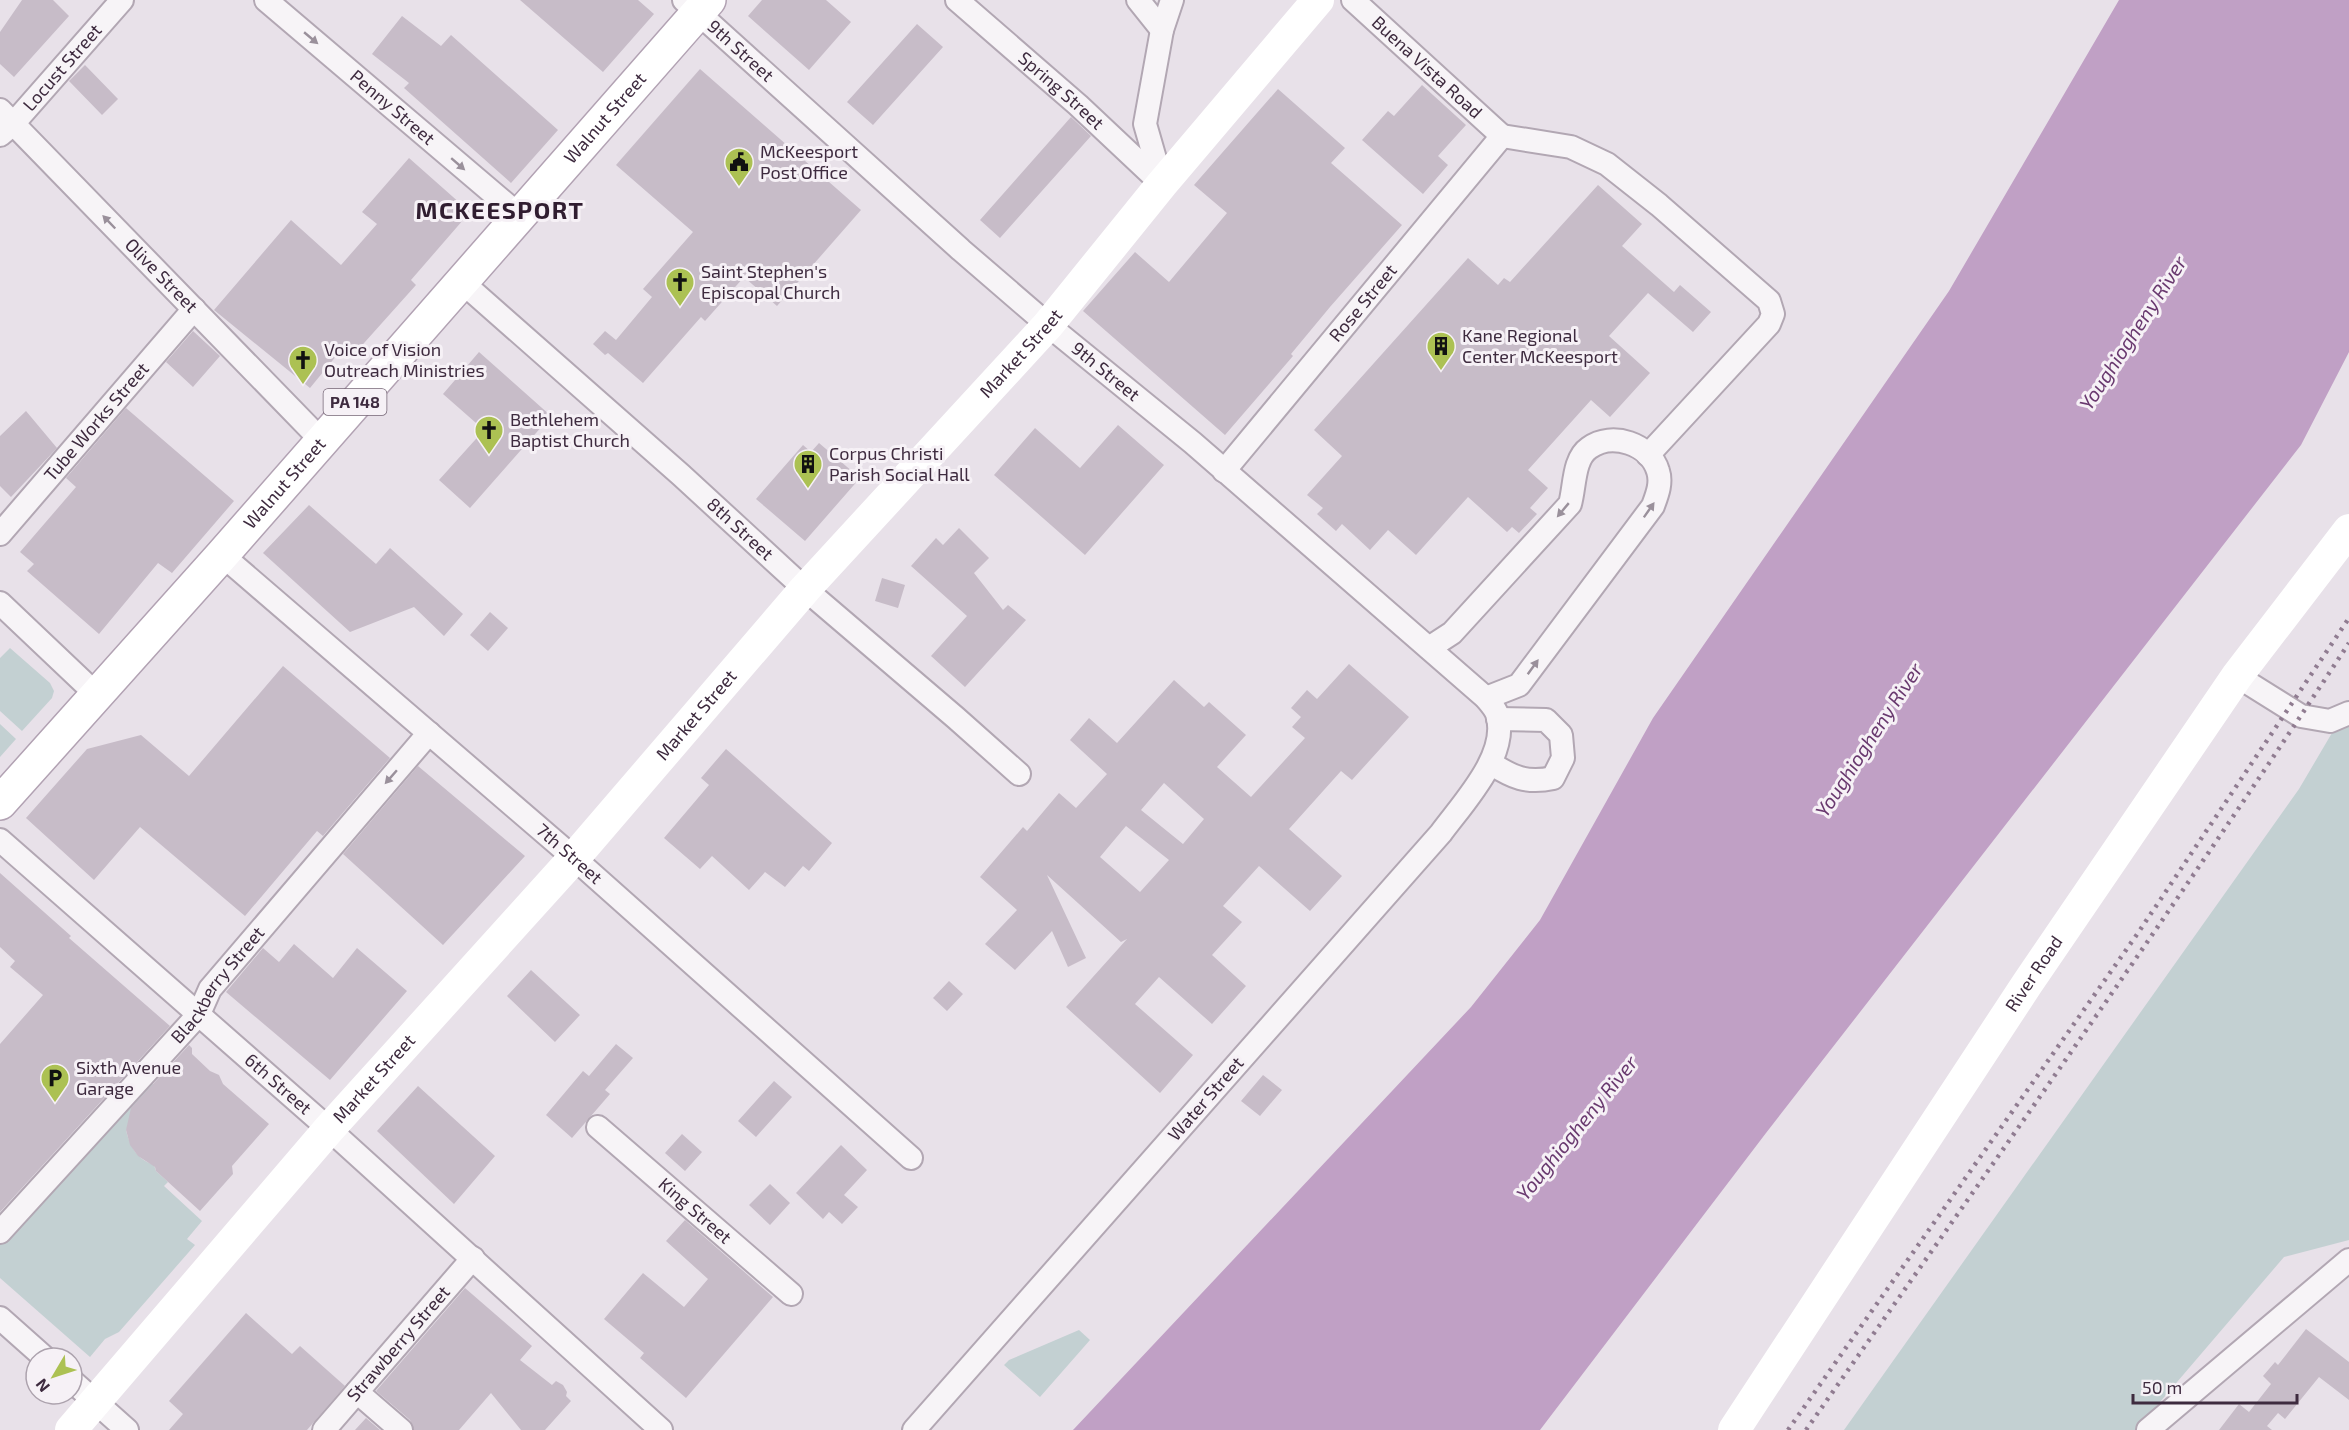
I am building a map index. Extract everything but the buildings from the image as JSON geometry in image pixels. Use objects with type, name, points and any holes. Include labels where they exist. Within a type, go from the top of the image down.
[{"type":"main road","name":"Market Street","points":[[71,1430],[329,1129],[574,858],[805,589],[1048,325],[1162,184],[1318,0]]},
{"type":"main road","name":"Walnut Street","points":[[0,803],[462,282],[697,4]]},
{"type":"main road","name":"River Road","points":[[1734,1430],[2027,984],[2237,676],[2349,530]]},
{"type":"street","name":"Locust Street","points":[[4,123],[122,0]]},
{"type":"street","name":"Penny Street","points":[[266,0],[519,216]]},
{"type":"street","name":"Spring Street","points":[[957,0],[1078,105],[1162,184]]},
{"type":"street","points":[[1138,0],[1162,30]]},
{"type":"street","points":[[1162,184],[1145,124],[1162,30],[1172,0]]},
{"type":"street","name":"Buena Vista Road","points":[[1353,0],[1502,136]]},
{"type":"street","name":"9th Street","points":[[697,4],[939,230],[1429,648],[1486,699],[1497,712],[1498,719]]},
{"type":"street","name":"Olive Street","points":[[4,123],[194,309],[322,441]]},
{"type":"street","points":[[1502,136],[1571,147],[1607,164],[1769,301],[1773,314],[1769,324],[1648,455]]},
{"type":"street","name":"Rose Street","points":[[1224,471],[1502,136]]},
{"type":"street","name":"8th Street","points":[[462,282],[681,475],[805,589],[1019,774]]},
{"type":"street","name":"Tube Works Street","points":[[0,534],[194,309]]},
{"type":"street","points":[[1429,648],[1452,633],[1570,504],[1575,489],[1578,461],[1588,448],[1607,441],[1622,440],[1635,445],[1648,455],[1658,470],[1659,490],[1653,506],[1519,686],[1486,699]]},
{"type":"street","name":"7th Street","points":[[222,555],[574,858],[911,1158]]},
{"type":"street","points":[[0,603],[97,695]]},
{"type":"street","points":[[2237,676],[2301,716],[2330,721],[2349,713]]},
{"type":"street","points":[[1498,719],[1546,720],[1561,735],[1563,758],[1553,778],[1538,782],[1511,776],[1491,764],[1499,729],[1498,719]]},
{"type":"street","name":"Blackberry Street","points":[[0,1232],[199,1014],[210,989],[429,732]]},
{"type":"street","name":"Water Street","points":[[914,1430],[1441,833],[1491,764]]},
{"type":"street","name":"6th Street","points":[[0,840],[329,1129],[661,1430]]},
{"type":"street","name":"King Street","points":[[598,1127],[791,1294]]},
{"type":"street","name":"Strawberry Street","points":[[324,1430],[473,1258]]},
{"type":"street","points":[[2148,1430],[2349,1260]]},
{"type":"street","points":[[0,1318],[32,1346]]},
{"type":"street","points":[[84,1392],[128,1430]]},
{"type":"street","points":[[357,1392],[401,1430]]},
{"type":"shaded area","points":[[10,648],[50,683],[54,691],[52,698],[22,731],[0,711],[0,658]]},
{"type":"shaded area","points":[[2349,704],[2349,1240],[2284,1257],[2136,1430],[1844,1430],[2299,789]]},
{"type":"shaded area","points":[[0,724],[16,739],[0,757]]},
{"type":"shaded area","points":[[146,1078],[161,1092],[126,1130],[135,1152],[154,1165],[156,1171],[168,1182],[164,1186],[202,1221],[187,1239],[195,1245],[119,1332],[105,1339],[90,1357],[84,1352],[84,1346],[77,1346],[0,1278],[0,1240]]},
{"type":"shaded area","points":[[1079,1330],[1090,1340],[1040,1397],[1004,1365],[1009,1360]]},
{"type":"water","name":"Youghiogheny River","points":[[2119,0],[2349,0],[2349,352],[2301,445],[1766,1133],[1540,1430],[1073,1430],[1471,1007],[1540,920],[1653,718],[1949,291]]},
{"type":"railway","points":[[1788,1430],[2138,933],[2349,618]]},
{"type":"railway","points":[[1806,1430],[2149,940],[2349,643]]},
{"type":"place","name":"McKeesport Post Office","points":[[739,188]]},
{"type":"place","name":"Saint Stephen's Episcopal Church","points":[[680,308]]},
{"type":"place","name":"Kane Regional Center McKeesport","points":[[1441,372]]},
{"type":"place","name":"Voice of Vision Outreach Ministries","points":[[303,386]]},
{"type":"place","name":"Bethlehem Baptist Church","points":[[489,456]]},
{"type":"place","name":"Corpus Christi Parish Social Hall","points":[[808,490]]},
{"type":"place","name":"Sixth Avenue Garage","points":[[55,1104]]},
{"type":"district","name":"MCKEESPORT","points":[[500,211]]}]
